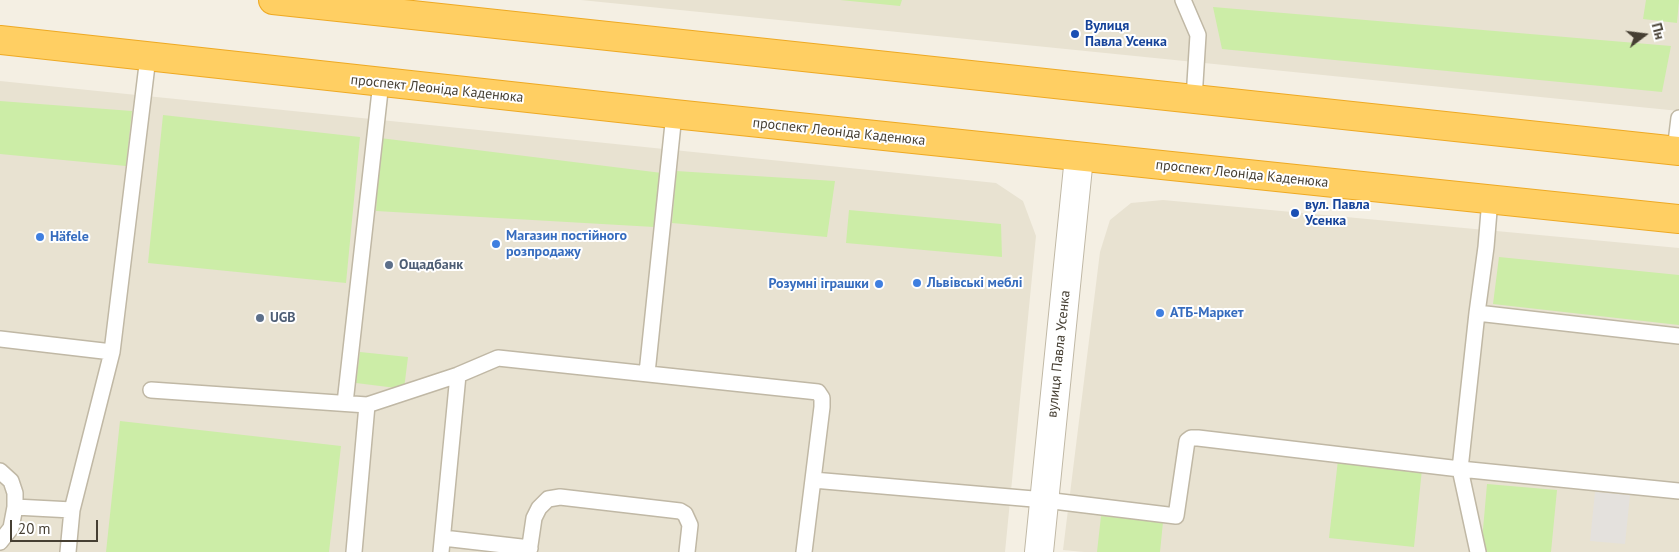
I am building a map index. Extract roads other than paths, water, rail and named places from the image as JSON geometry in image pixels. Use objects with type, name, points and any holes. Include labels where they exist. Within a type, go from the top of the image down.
[{"type":"highway","points":[[273,0],[359,5],[1677,151]]},
{"type":"highway","name":"проспект Леоніда Каденюка","points":[[0,40],[674,114],[1679,219]]},
{"type":"street","name":"вулиця Павла Усенка","points":[[1039,552],[1078,157]]},
{"type":"lane","points":[[1183,0],[1198,35],[1194,99]]},
{"type":"lane","points":[[68,552],[72,510],[112,352],[148,57]]},
{"type":"lane","points":[[346,403],[381,82]]},
{"type":"lane","points":[[647,373],[674,114]]},
{"type":"lane","points":[[1677,151],[1679,118]]},
{"type":"lane","points":[[1478,552],[1460,469],[1490,199]]},
{"type":"lane","points":[[1477,313],[1679,336]]},
{"type":"lane","points":[[0,339],[112,352]]},
{"type":"lane","points":[[151,390],[367,405],[458,375],[498,358],[818,392],[822,398],[822,407],[804,552]]},
{"type":"lane","points":[[458,375],[442,545],[529,550],[534,518],[539,508],[548,499],[560,497],[680,511],[688,518],[690,525],[687,552]]},
{"type":"lane","points":[[354,552],[367,405]]},
{"type":"lane","points":[[813,480],[1045,500],[1176,516],[1187,441],[1191,438],[1198,438],[1460,469],[1679,491]]},
{"type":"lane","points":[[0,472],[11,481],[15,494],[15,507],[11,528],[0,542]]},
{"type":"lane","points":[[15,507],[72,510]]},
{"type":"place","name":"Вулиця Павла Усенка","points":[[1075,34]]},
{"type":"place","name":"вул. Павла Усенка","points":[[1295,213]]},
{"type":"place","name":"Häfele","points":[[40,237]]},
{"type":"place","name":"Магазин постійного розпродажу","points":[[496,244]]},
{"type":"place","name":"Ощадбанк","points":[[389,265]]},
{"type":"place","name":"Львівські меблі","points":[[917,283]]},
{"type":"place","name":"Розумні іграшки","points":[[879,284]]},
{"type":"place","name":"АТБ-Маркет","points":[[1160,313]]},
{"type":"place","name":"UGB","points":[[260,318]]}]
